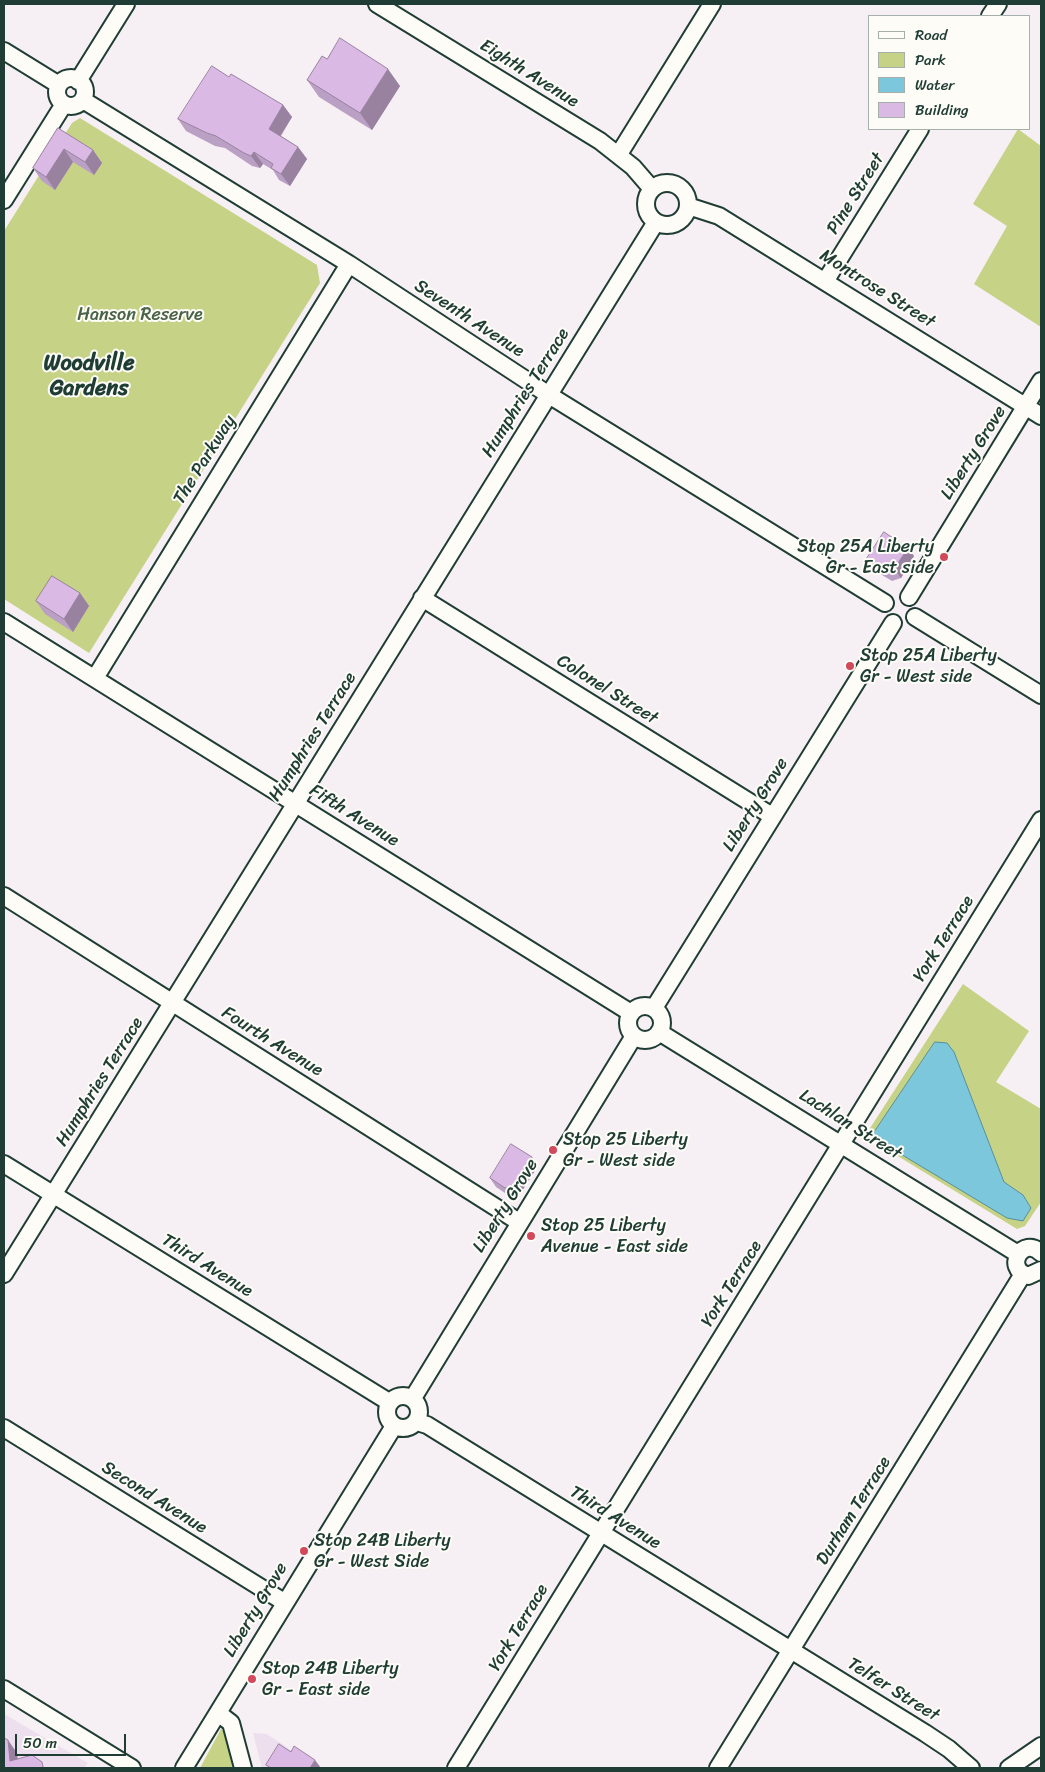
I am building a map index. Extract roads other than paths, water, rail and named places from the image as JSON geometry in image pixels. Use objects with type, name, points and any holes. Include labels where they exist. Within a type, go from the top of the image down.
[{"type":"street","points":[[78,81],[126,4]]},
{"type":"street","points":[[618,154],[712,4]]},
{"type":"street","points":[[991,15],[998,4]]},
{"type":"street","name":"Eighth Avenue","points":[[381,5],[618,154],[633,167],[652,189]]},
{"type":"street","points":[[4,50],[59,85]]},
{"type":"street","points":[[66,79],[78,81],[84,87],[83,100],[72,106],[64,104],[57,93],[59,85],[66,79]]},
{"type":"street","name":"Seventh Avenue","points":[[83,100],[349,264],[549,394],[886,603]]},
{"type":"street","points":[[4,200],[64,104]]},
{"type":"street","name":"Pine Street","points":[[826,280],[919,130]]},
{"type":"street","points":[[665,183],[679,187],[687,198],[688,206],[682,218],[676,222],[663,224],[656,222],[650,217],[646,203],[652,189],[665,183]]},
{"type":"street","name":"Montrose Street","points":[[688,206],[719,216],[826,280],[1041,416]]},
{"type":"street","name":"Humphries Terrace","points":[[4,1274],[656,222]]},
{"type":"street","name":"The Parkway","points":[[95,678],[349,264]]},
{"type":"street","name":"Liberty Grove","points":[[909,597],[1041,381]]},
{"type":"street","points":[[900,595],[909,597],[914,603],[915,617],[902,625],[893,623],[884,609],[886,603],[900,595]]},
{"type":"street","name":"Colonel Street","points":[[422,598],[772,816]]},
{"type":"street","points":[[915,617],[1041,695]]},
{"type":"street","name":"Fifth Avenue","points":[[4,622],[631,1013]]},
{"type":"street","name":"Liberty Grove","points":[[654,1008],[893,623]]},
{"type":"street","name":"York Terrace","points":[[456,1768],[1041,820]]},
{"type":"street","name":"Fourth Avenue","points":[[4,896],[519,1222]]},
{"type":"street","points":[[639,1007],[654,1008],[662,1019],[659,1032],[648,1040],[634,1036],[628,1026],[631,1013],[639,1007]]},
{"type":"street","name":"Lachlan Street","points":[[659,1032],[1018,1254]]},
{"type":"street","name":"Liberty Grove","points":[[413,1398],[519,1222],[632,1044],[634,1036]]},
{"type":"street","name":"Third Avenue","points":[[4,1164],[389,1402]]},
{"type":"street","points":[[1040,1249],[1030,1248],[1018,1254],[1016,1263],[1023,1274],[1034,1276],[1041,1270]]},
{"type":"street","name":"Durham Terrace","points":[[718,1768],[1023,1274]]},
{"type":"street","points":[[405,1396],[413,1398],[418,1405],[420,1414],[417,1422],[410,1427],[402,1429],[394,1426],[388,1419],[386,1410],[389,1402],[396,1397],[405,1396]]},
{"type":"street","name":"Third Avenue","points":[[417,1422],[427,1425],[791,1651]]},
{"type":"street","name":"Liberty Grove","points":[[184,1768],[284,1602],[394,1426]]},
{"type":"street","name":"Second Avenue","points":[[4,1428],[284,1602]]},
{"type":"street","name":"Telfer Street","points":[[791,1651],[949,1749],[971,1768]]},
{"type":"street","points":[[4,1689],[132,1768]]},
{"type":"street","points":[[218,1713],[230,1723],[243,1768]]},
{"type":"street","points":[[1009,1768],[1041,1746]]},
{"type":"water","points":[[935,1042],[947,1043],[954,1052],[1004,1182],[1023,1195],[1031,1208],[1023,1221],[1007,1218],[874,1138],[873,1134]]},
{"type":"place","name":"Stop 25A Liberty Gr - East side","points":[[944,557]]},
{"type":"place","name":"Stop 25A Liberty Gr - West side","points":[[850,666]]},
{"type":"place","name":"Stop 25 Liberty Gr - West side","points":[[553,1150]]},
{"type":"place","name":"Stop 25 Liberty Avenue - East side","points":[[531,1236]]},
{"type":"place","name":"Stop 24B Liberty Gr - West Side","points":[[304,1551]]},
{"type":"place","name":"Stop 24B Liberty Gr - East side","points":[[252,1679]]},
{"type":"district","name":"Woodville Gardens","points":[[89,376]]},
{"type":"park label","name":"Hanson Reserve","points":[[140,315]]}]
